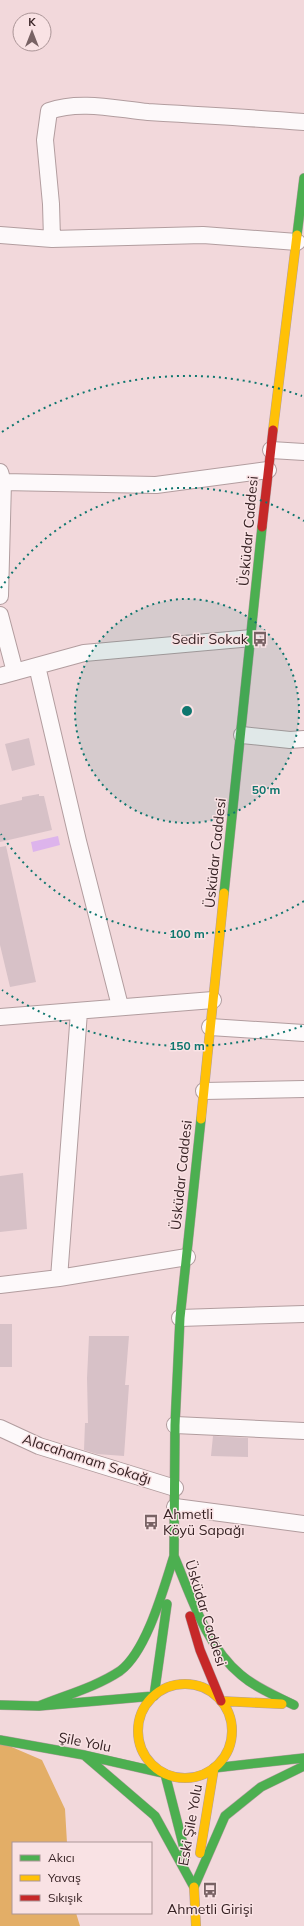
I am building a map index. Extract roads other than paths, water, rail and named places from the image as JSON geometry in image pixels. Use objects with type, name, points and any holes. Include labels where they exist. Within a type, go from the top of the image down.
[{"type":"main road","name":"Üsküdar Caddesi","points":[[154,1696],[174,1556],[175,1425],[180,1318],[242,735],[268,470],[304,178]]},
{"type":"main road","name":"Üsküdar Caddesi","points":[[174,1556],[200,1650],[221,1701]]},
{"type":"main road","points":[[174,1556],[200,1615],[225,1659],[240,1674],[262,1690],[294,1705]]},
{"type":"main road","points":[[39,1706],[106,1679],[123,1669],[142,1640],[154,1616],[174,1556]]},
{"type":"main road","points":[[181,1684],[196,1685],[210,1691],[221,1701],[229,1714],[232,1728],[230,1743],[224,1757],[214,1768],[203,1775],[190,1778],[165,1774],[152,1765],[143,1752],[138,1738],[139,1722],[144,1708],[154,1696],[166,1688],[181,1684]]},
{"type":"main road","points":[[0,1705],[39,1706],[154,1696]]},
{"type":"main road","points":[[221,1701],[304,1706]]},
{"type":"main road","name":"Şile Yolu","points":[[0,1740],[84,1755],[165,1774]]},
{"type":"main road","points":[[84,1755],[155,1816],[194,1887]]},
{"type":"main road","points":[[214,1768],[304,1758]]},
{"type":"main road","points":[[194,1887],[225,1816],[261,1787],[304,1766]]},
{"type":"main road","name":"Eski Şile Yolu","points":[[194,1887],[214,1768]]},
{"type":"main road","points":[[165,1774],[194,1887],[196,1926]]},
{"type":"street","points":[[52,239],[51,204],[45,140],[49,111],[66,106],[90,106],[122,110],[304,122]]},
{"type":"street","points":[[0,235],[52,239],[203,235],[297,242]]},
{"type":"street","points":[[271,450],[304,452]]},
{"type":"street","points":[[0,596],[1,476],[156,485],[268,470]]},
{"type":"street","points":[[0,615],[16,672]]},
{"type":"street","points":[[0,676],[84,653],[252,638]]},
{"type":"street","points":[[37,666],[78,841],[120,1006]]},
{"type":"street","points":[[242,735],[304,739]]},
{"type":"street","points":[[0,1017],[79,1012],[120,1006],[213,1000]]},
{"type":"street","points":[[59,1278],[79,1012]]},
{"type":"street","points":[[210,1027],[304,1033]]},
{"type":"street","points":[[204,1091],[304,1089]]},
{"type":"street","points":[[0,1285],[59,1278],[187,1257]]},
{"type":"street","points":[[180,1318],[304,1314]]},
{"type":"street","points":[[175,1425],[304,1431]]},
{"type":"street","name":"Alacahamam Sokağı","points":[[0,1428],[40,1446],[174,1488]]},
{"type":"street","points":[[175,1507],[304,1524]]},
{"type":"place","name":"Sedir Sokak","points":[[260,639]]},
{"type":"place","name":"Ahmetli Köyü Sapağı","points":[[151,1522]]},
{"type":"place","name":"Ahmetli Girişi","points":[[210,1890]]}]
